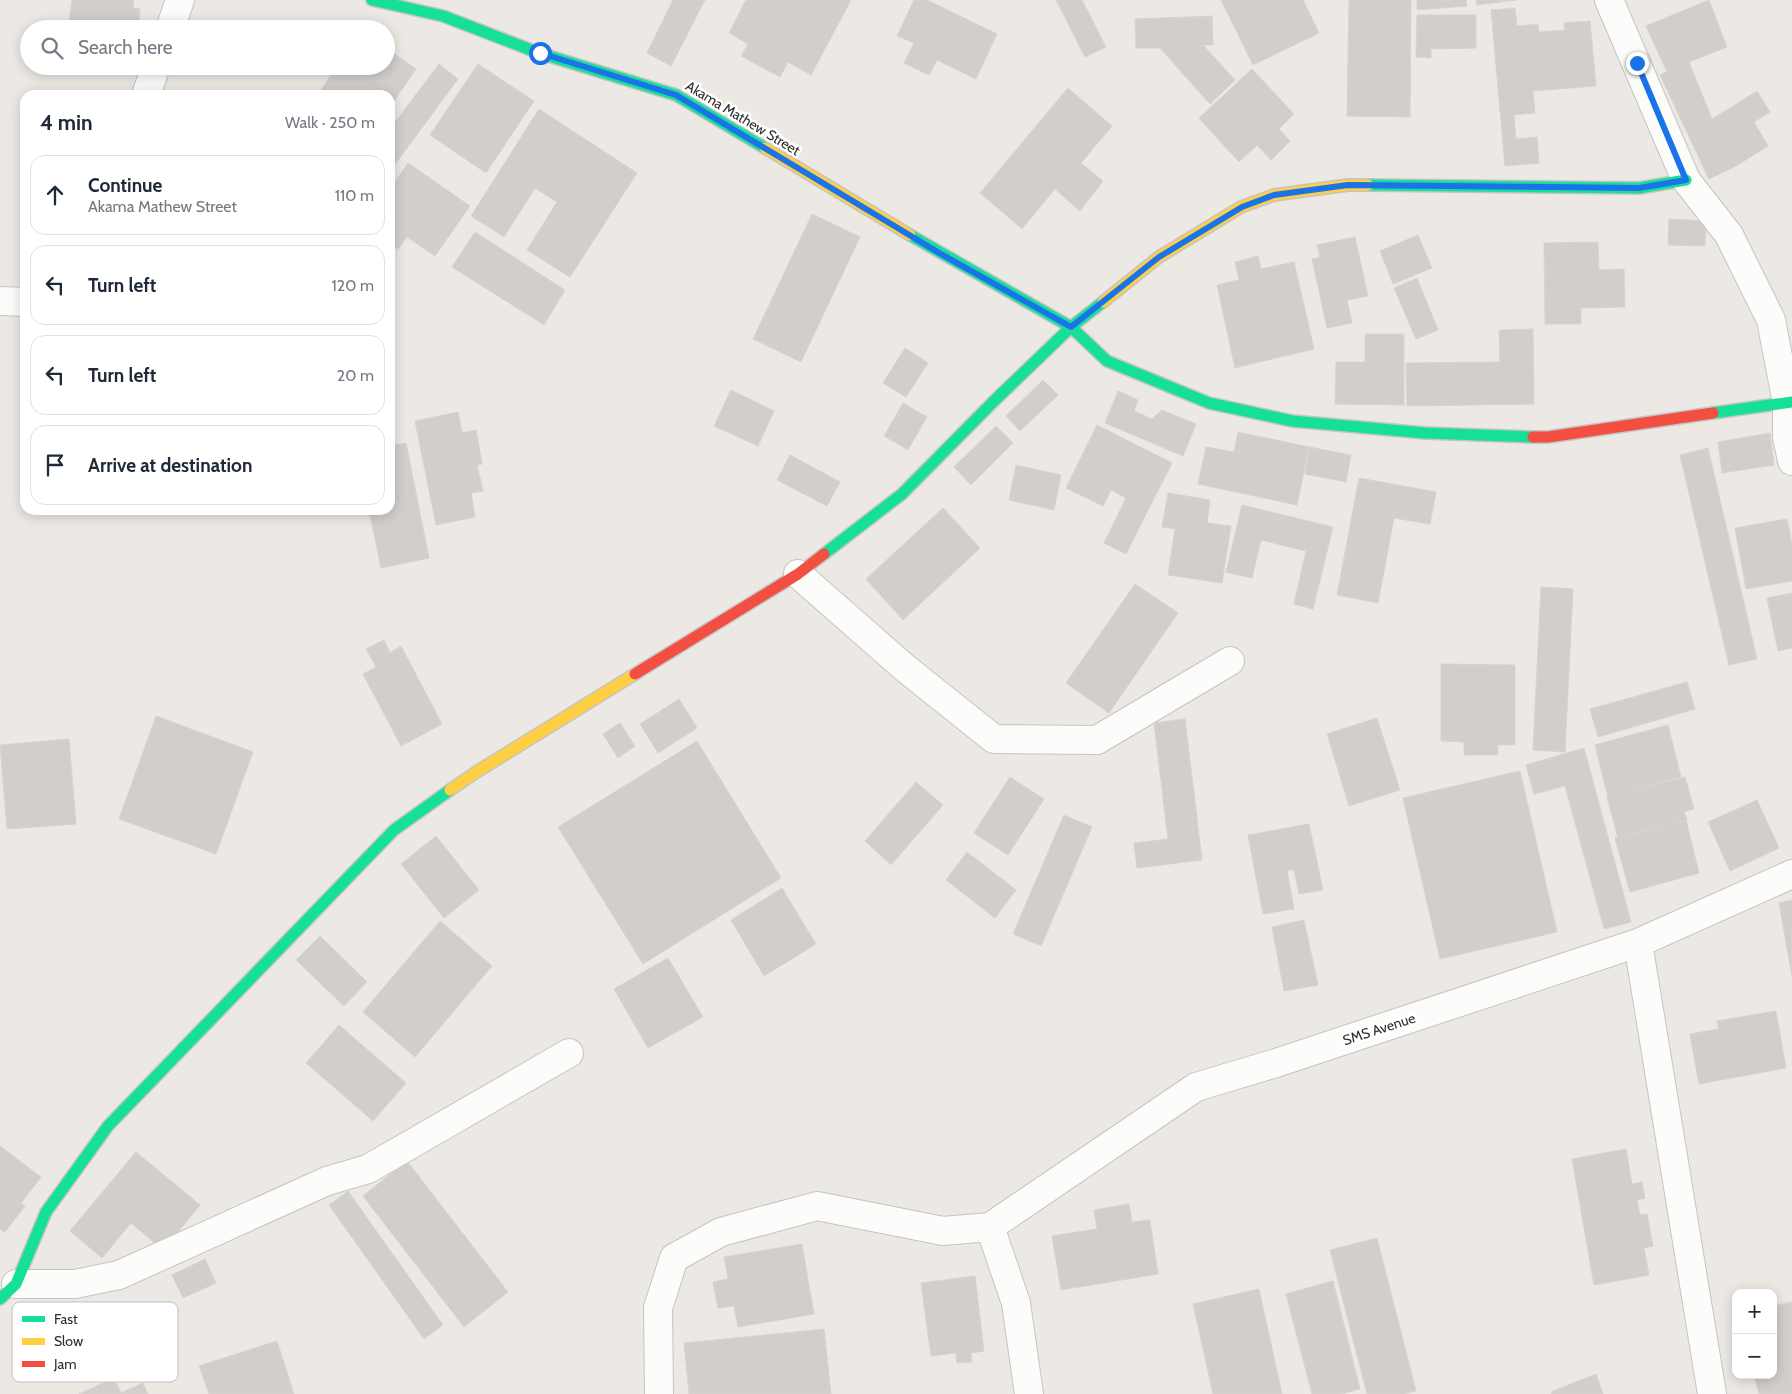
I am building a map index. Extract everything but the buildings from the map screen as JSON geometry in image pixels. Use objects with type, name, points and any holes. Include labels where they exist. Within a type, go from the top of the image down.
[{"type":"street","points":[[173,20],[180,0]]},
{"type":"street","name":"Akama Mathew Street","points":[[372,0],[443,16],[540,53],[676,95],[941,254],[1071,327],[1107,361],[1209,403],[1292,421],[1425,433],[1548,437],[1790,403]]},
{"type":"street","points":[[1609,0],[1686,180],[1729,236],[1771,320],[1790,403],[1787,437],[1792,461]]},
{"type":"street","points":[[148,90],[153,75]]},
{"type":"street","points":[[8,1292],[46,1212],[108,1126],[394,830],[478,771],[798,574],[902,494],[1071,327],[1159,257],[1242,207],[1274,195],[1348,185],[1639,188],[1686,180]]},
{"type":"street","points":[[0,300],[20,302]]},
{"type":"street","points":[[798,574],[905,668],[994,740],[1097,740],[1230,661]]},
{"type":"street","name":"SMS Avenue","points":[[990,1227],[1196,1087],[1286,1060],[1638,943],[1792,874]]},
{"type":"street","points":[[1638,943],[1712,1394]]},
{"type":"street","points":[[8,1292],[75,1284],[119,1275],[327,1181],[368,1169],[569,1053]]},
{"type":"street","points":[[659,1394],[658,1308],[674,1258],[721,1232],[817,1206],[943,1231],[990,1227],[1016,1302],[1029,1394]]},
{"type":"traffic: fast","points":[[372,0],[443,16],[539,53],[676,95],[765,148]]},
{"type":"traffic: fast","points":[[1368,185],[1639,188],[1686,180]]},
{"type":"traffic: fast","points":[[910,235],[1071,327],[1107,361],[1209,403],[1292,421],[1425,433],[1533,437]]},
{"type":"traffic: fast","points":[[824,554],[902,494],[1071,327],[1103,302]]},
{"type":"traffic: fast","points":[[1713,413],[1792,402]]},
{"type":"traffic: fast","points":[[0,1299],[16,1284],[46,1212],[108,1126],[394,830],[450,790]]},
{"type":"traffic: slow","points":[[765,148],[910,235]]},
{"type":"traffic: slow","points":[[1103,302],[1159,257],[1241,207],[1274,195],[1348,185],[1368,185]]},
{"type":"traffic: slow","points":[[450,790],[635,674]]},
{"type":"traffic: jam","points":[[1533,437],[1548,437],[1713,413]]},
{"type":"traffic: jam","points":[[635,674],[798,574],[824,554]]},
{"type":"route","points":[[540,53],[676,95],[941,254],[1071,327],[1159,257],[1242,207],[1274,195],[1348,185],[1639,188],[1686,180],[1637,63]]}]
